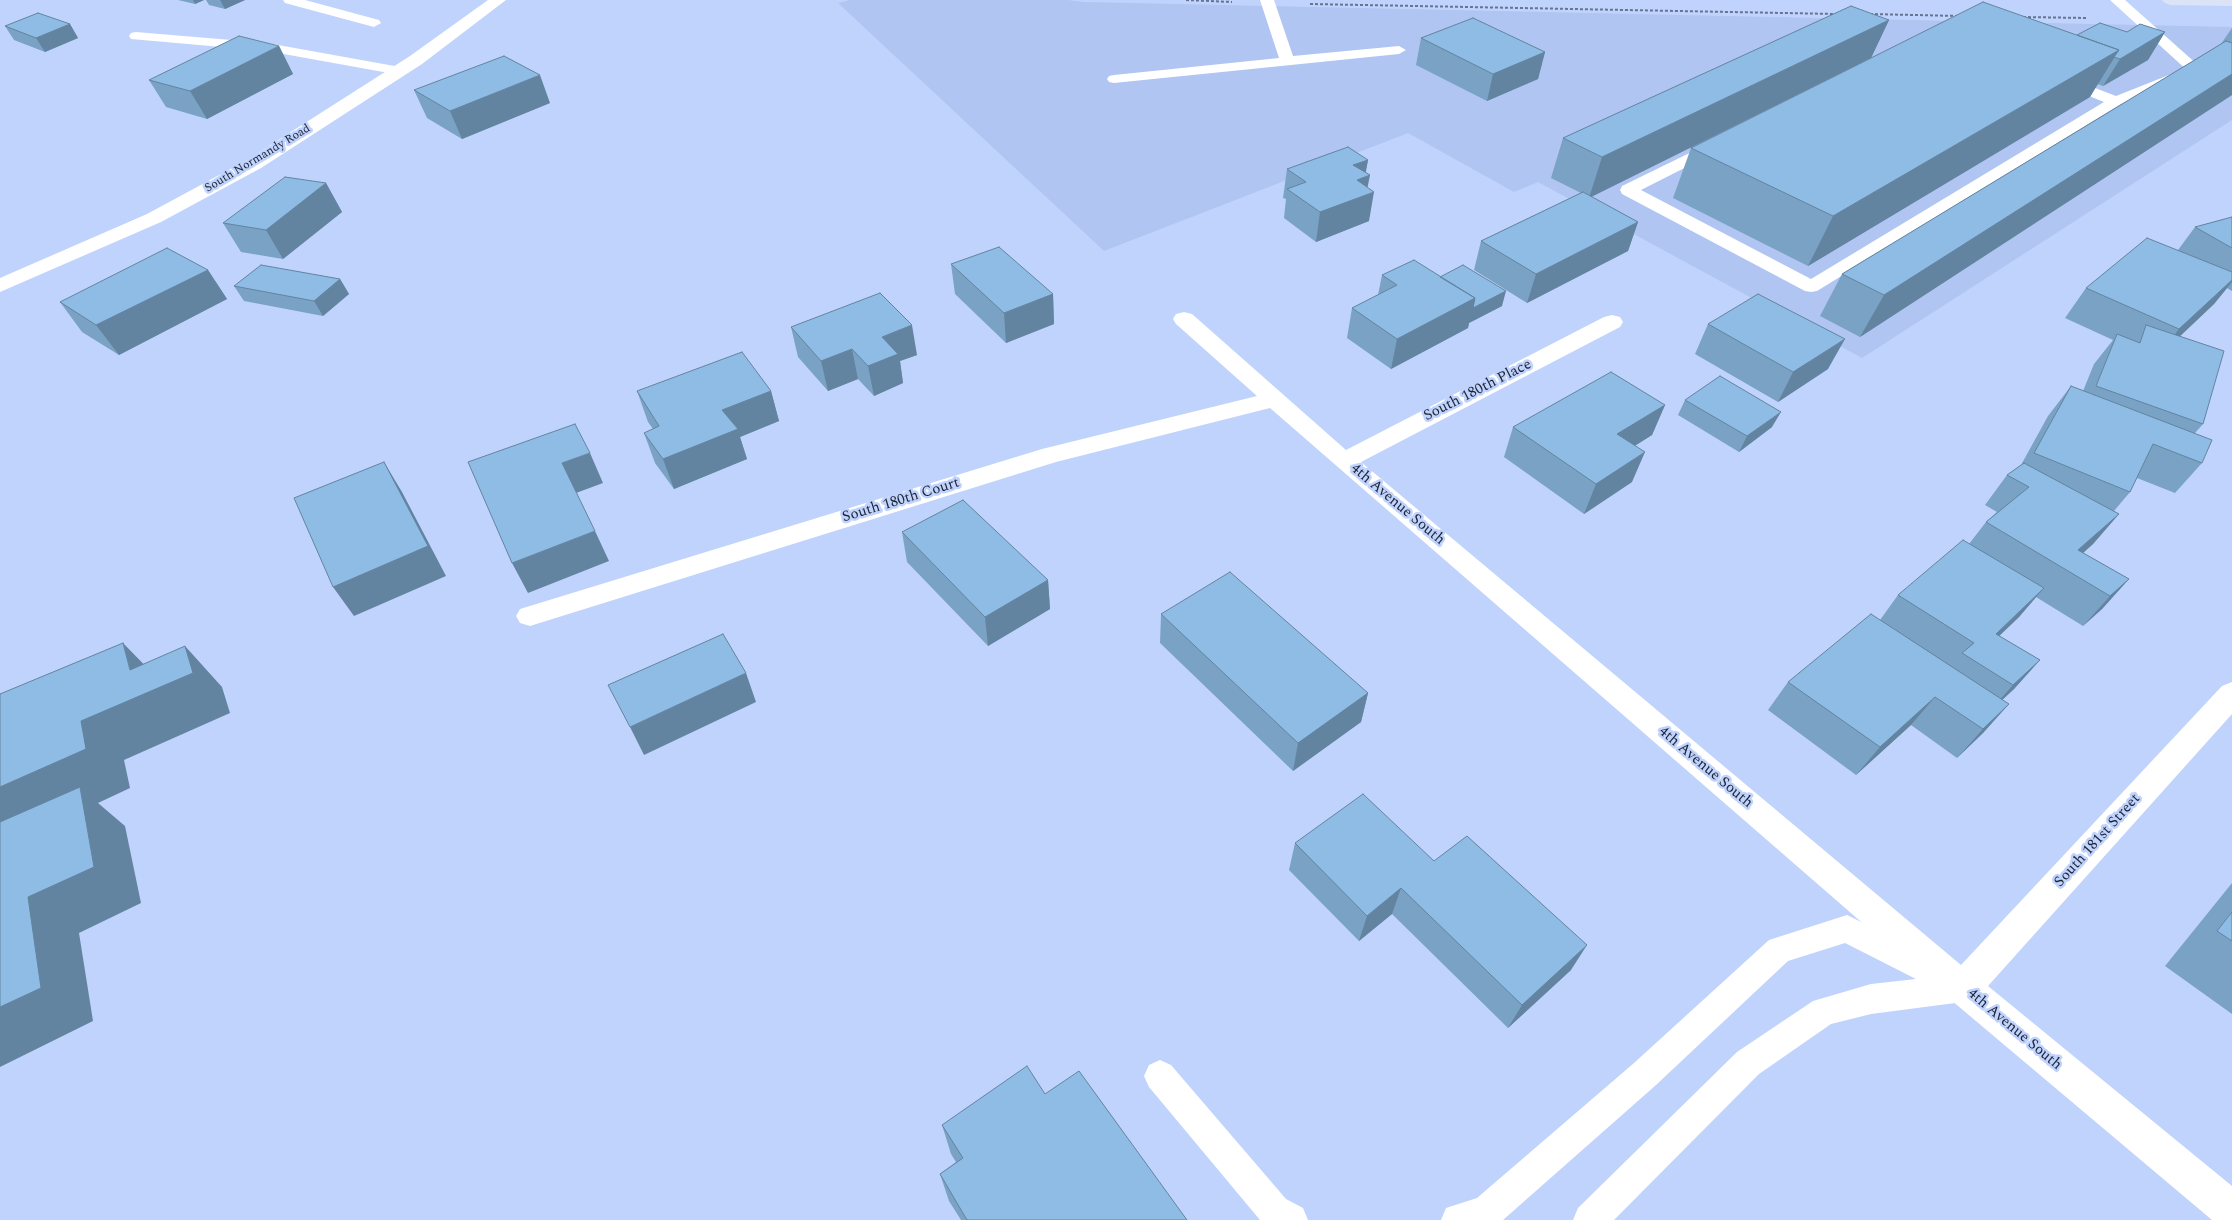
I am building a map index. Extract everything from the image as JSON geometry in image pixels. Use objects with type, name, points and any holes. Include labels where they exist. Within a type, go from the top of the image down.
[{"type":"main road","points":[[2170,0],[2232,1]]},
{"type":"street","name":"South Normandy Road","points":[[0,286],[145,222],[254,164],[400,70],[498,0]]},
{"type":"street","name":"4th Avenue South","points":[[1184,319],[1344,460],[1963,988],[2232,1211]]},
{"type":"street","name":"South 180th Place","points":[[1344,460],[1612,322]]},
{"type":"street","name":"South 180th Court","points":[[530,616],[1051,455],[1275,400]]},
{"type":"street","name":"South 181st Street","points":[[1963,988],[2232,694]]},
{"type":"lane","points":[[290,0],[374,23]]},
{"type":"lane","points":[[2117,0],[2194,69],[2232,83]]},
{"type":"lane","points":[[1268,2],[1288,62]]},
{"type":"lane","points":[[136,36],[267,46],[400,70]]},
{"type":"lane","points":[[1114,79],[1398,50]]},
{"type":"lane","points":[[1732,138],[1628,190],[1811,288],[2116,101],[2194,69]]},
{"type":"lane","points":[[2051,76],[2116,101]]},
{"type":"lane","points":[[1458,1220],[1486,1212],[1645,1074],[1779,950],[1847,929],[1963,988]]},
{"type":"lane","points":[[1590,1220],[1748,1063],[1824,1011],[1871,999],[1963,988]]},
{"type":"lane","points":[[1160,1076],[1274,1211],[1291,1220]]},
{"type":"path","points":[[1186,0],[1842,14]]},
{"type":"path","points":[[1862,14],[1960,16]]},
{"type":"path","points":[[2020,17],[2138,19]]},
{"type":"shaded area","points":[[850,0],[1068,0],[1084,2],[2232,27],[2232,120],[1862,358],[1538,182],[1514,192],[1408,133],[1104,251],[838,3]]},
{"type":"building","points":[[1983,2],[2119,50],[1833,216],[1691,148]]},
{"type":"building","points":[[1851,6],[1889,20],[1602,157],[1563,138]]},
{"type":"building","points":[[38,13],[70,24],[36,38],[5,26]]},
{"type":"building","points":[[1473,18],[1545,52],[1493,74],[1421,38]]},
{"type":"building","points":[[2100,23],[2127,32],[2140,24],[2165,32],[2120,59],[2114,57],[2119,50],[2077,35]]},
{"type":"building","points":[[239,36],[279,46],[190,91],[149,80]]},
{"type":"building","points":[[2226,41],[2232,43],[2232,74],[1884,295],[1842,274]]},
{"type":"building","points":[[504,56],[540,75],[450,111],[414,90]]},
{"type":"building","points":[[1348,147],[1368,160],[1353,165],[1370,175],[1357,180],[1374,192],[1320,212],[1287,189],[1306,182],[1287,169]]},
{"type":"building","points":[[285,177],[326,183],[266,230],[223,223]]},
{"type":"building","points":[[1583,192],[1638,222],[1536,274],[1481,241]]},
{"type":"building","points":[[2232,217],[2232,248],[2195,227]]},
{"type":"building","points":[[2147,238],[2232,272],[2232,280],[2179,329],[2086,288]]},
{"type":"building","points":[[999,247],[1053,294],[1004,313],[951,264]]},
{"type":"building","points":[[167,248],[208,270],[96,325],[60,302]]},
{"type":"building","points":[[1414,260],[1475,298],[1397,339],[1352,308],[1397,285],[1382,275]]},
{"type":"building","points":[[261,265],[340,279],[314,301],[234,286]]},
{"type":"building","points":[[1463,265],[1506,291],[1473,308],[1475,298],[1440,277]]},
{"type":"building","points":[[880,293],[912,325],[882,337],[898,354],[868,366],[852,349],[821,361],[791,327]]},
{"type":"building","points":[[1758,294],[1845,339],[1793,372],[1708,324]]},
{"type":"building","points":[[2146,325],[2224,351],[2203,424],[2096,386],[2117,334],[2140,343]]},
{"type":"building","points":[[742,352],[771,391],[722,410],[738,429],[663,459],[644,433],[659,426],[637,391]]},
{"type":"building","points":[[1611,372],[1665,405],[1617,434],[1645,452],[1596,484],[1513,427]]},
{"type":"building","points":[[1720,376],[1781,412],[1747,436],[1685,400]]},
{"type":"building","points":[[2071,386],[2212,440],[2202,463],[2153,444],[2130,492],[2034,453]]},
{"type":"building","points":[[575,424],[590,453],[562,463],[595,531],[512,563],[468,462]]},
{"type":"building","points":[[384,462],[428,546],[333,587],[294,498]]},
{"type":"building","points":[[2024,463],[2119,514],[2078,550],[2129,579],[2110,596],[1986,522],[2029,487],[2007,475]]},
{"type":"building","points":[[963,500],[1048,580],[985,617],[902,532]]},
{"type":"building","points":[[1963,540],[2044,588],[1996,634],[2040,660],[2013,685],[1962,653],[1974,643],[1898,595]]},
{"type":"building","points":[[1230,572],[1368,693],[1298,743],[1161,614]]},
{"type":"building","points":[[1871,614],[2009,704],[1983,729],[1935,697],[1880,747],[1788,682]]},
{"type":"building","points":[[723,634],[746,673],[630,727],[608,685]]},
{"type":"building","points":[[123,643],[130,670],[185,646],[193,673],[81,721],[86,749],[0,787],[0,694]]},
{"type":"building","points":[[80,787],[94,867],[28,897],[41,988],[0,1007],[0,822]]},
{"type":"building","points":[[1363,794],[1434,861],[1467,836],[1587,945],[1522,1005],[1401,888],[1367,916],[1295,843]]},
{"type":"building","points":[[2232,912],[2232,941],[2217,931]]},
{"type":"building","points":[[1027,1066],[1045,1094],[1079,1071],[1187,1220],[967,1220],[940,1174],[963,1158],[942,1125]]}]
